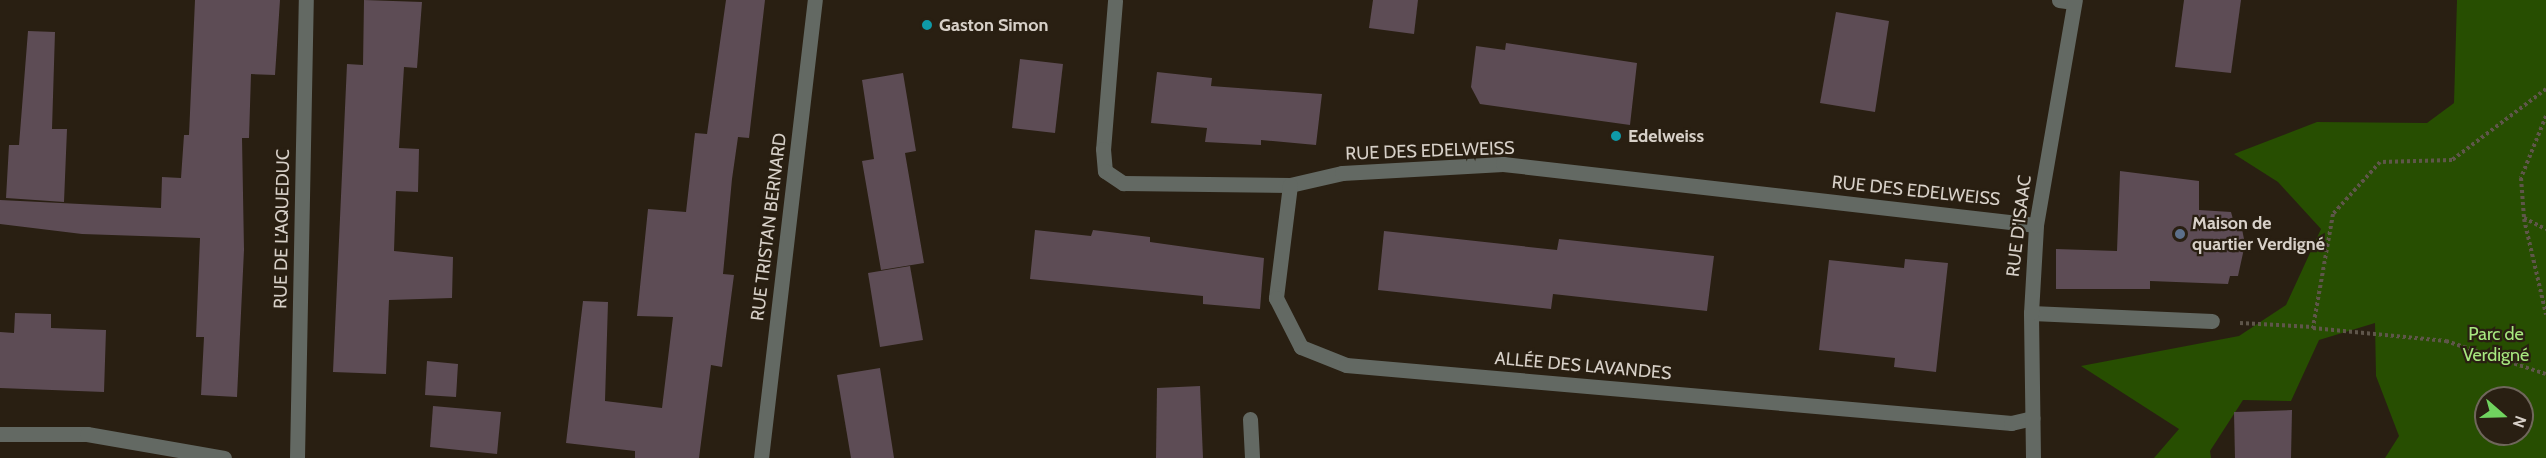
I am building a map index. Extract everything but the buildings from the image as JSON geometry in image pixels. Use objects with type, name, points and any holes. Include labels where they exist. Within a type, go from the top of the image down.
[{"type":"street","name":"RUE DE L'AQUEDUC","points":[[297,458],[306,0]]},
{"type":"street","name":"RUE TRISTAN BERNARD","points":[[761,458],[815,0]]},
{"type":"street","name":"RUE DES EDELWEISS","points":[[1111,0],[1105,171],[1122,183],[1290,186],[1342,173],[1503,164],[2036,225]]},
{"type":"street","points":[[2059,0],[2074,1]]},
{"type":"street","name":"RUE D'ISAAC","points":[[2033,458],[2031,314],[2036,225],[2074,1]]},
{"type":"street","name":"ALLÉE DES LAVANDES","points":[[1290,186],[1276,298],[1301,347],[1346,366],[2011,423],[2032,418]]},
{"type":"street","points":[[2031,314],[2212,321]]},
{"type":"street","points":[[1250,419],[1252,458]]},
{"type":"street","points":[[0,434],[87,434],[224,458]]},
{"type":"path","points":[[2313,327],[2333,214],[2380,162],[2452,160],[2546,89]]},
{"type":"path","points":[[2546,116],[2521,178],[2524,218],[2546,314]]},
{"type":"path","points":[[2524,218],[2546,229]]},
{"type":"path","points":[[2212,321],[2313,327],[2446,341],[2546,374]]},
{"type":"green space","name":"Parc de Verdigné","points":[[2457,0],[2546,0],[2546,458],[2385,458],[2399,436],[2376,376],[2375,323],[2319,340],[2291,401],[2243,400],[2210,451],[2211,458],[2154,458],[2179,429],[2081,366],[2239,336],[2286,305],[2321,229],[2278,182],[2234,154],[2317,122],[2427,123],[2454,103]]},
{"type":"place","name":"Gaston Simon","points":[[927,25]]},
{"type":"place","name":"Edelweiss","points":[[1616,136]]},
{"type":"place","name":"Maison de quartier Verdigné","points":[[2180,234]]}]
